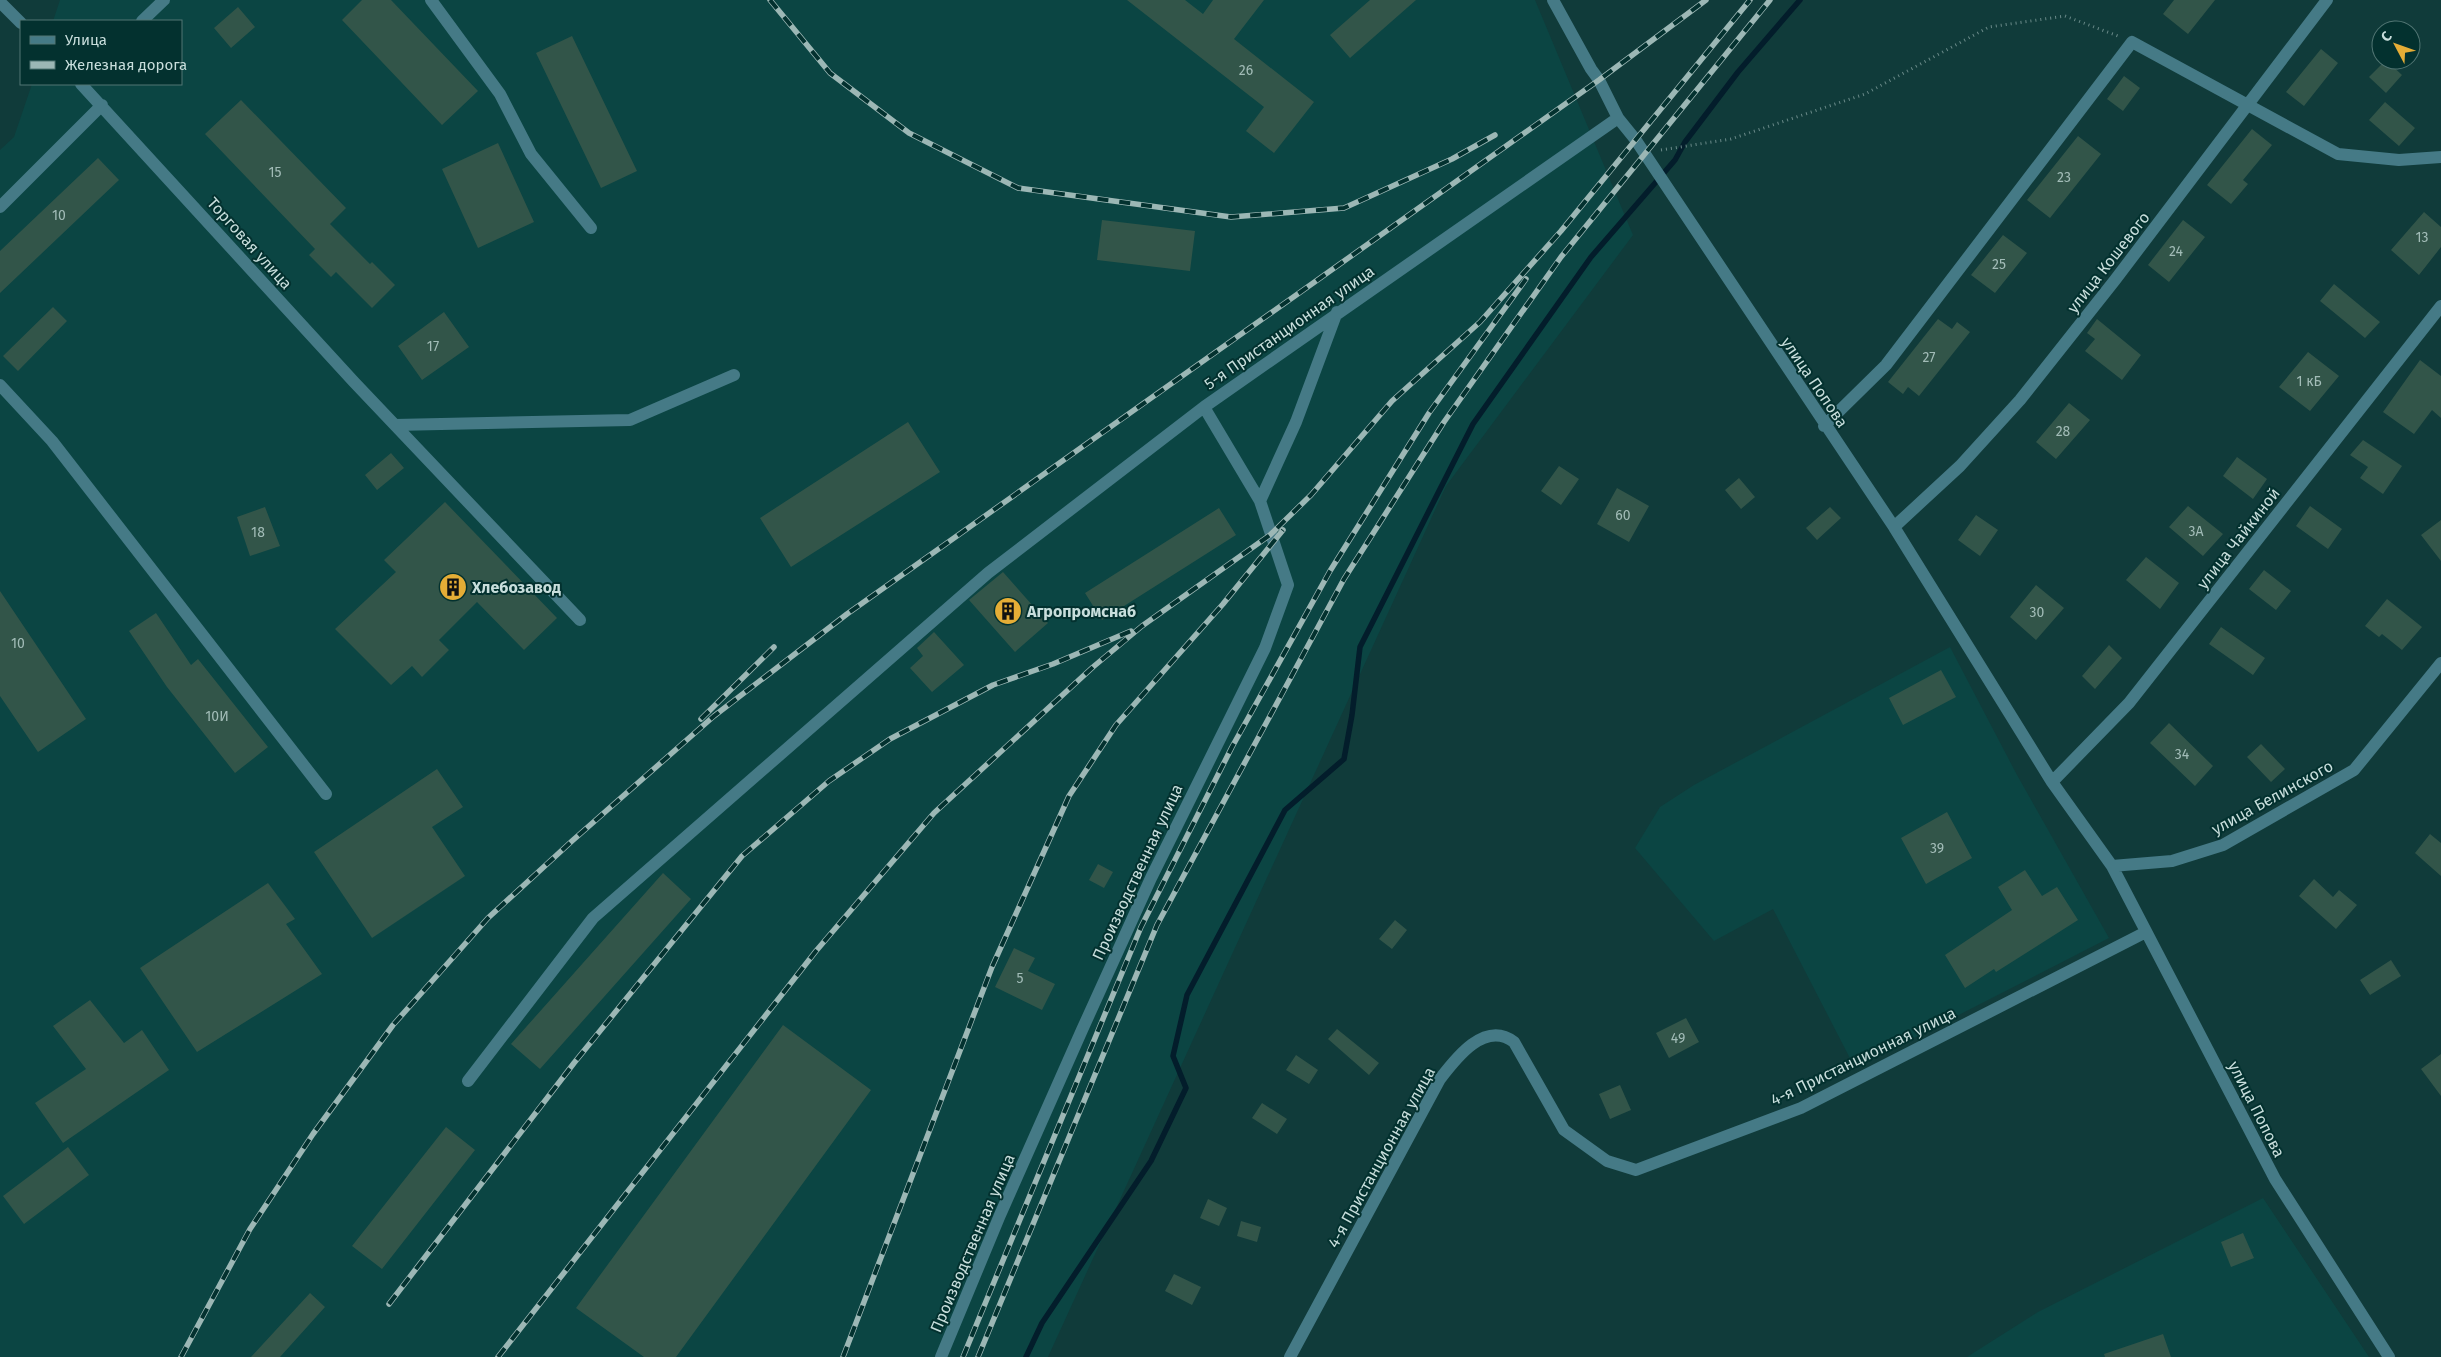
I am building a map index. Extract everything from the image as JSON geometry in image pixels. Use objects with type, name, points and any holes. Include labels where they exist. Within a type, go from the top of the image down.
[{"type":"street","points":[[143,20],[164,0]]},
{"type":"street","points":[[431,0],[500,94],[531,154],[591,228]]},
{"type":"street","name":"улица Попова","points":[[1553,0],[1590,68],[1599,80],[1618,118],[1644,154],[1824,426],[1894,527],[2052,782]]},
{"type":"street","name":"улица Кошевого","points":[[1894,527],[1960,466],[2020,400],[2116,280],[2327,0]]},
{"type":"street","points":[[0,2],[20,22]]},
{"type":"street","points":[[1824,426],[1886,365],[2132,42],[2338,154],[2399,160],[2441,157]]},
{"type":"street","name":"Торговая улица","points":[[84,85],[394,425],[580,620]]},
{"type":"street","points":[[0,207],[102,105]]},
{"type":"street","name":"5-я Пристанционная улица","points":[[468,1081],[592,918],[988,573],[1204,407],[1618,118]]},
{"type":"street","name":"улица Чайкиной","points":[[2052,782],[2130,703],[2441,306]]},
{"type":"street","points":[[1260,501],[1296,422],[1338,312]]},
{"type":"street","points":[[394,425],[630,420],[734,374]]},
{"type":"street","points":[[0,385],[52,441],[326,794]]},
{"type":"street","name":"Производственная улица","points":[[941,1357],[1000,1215],[1150,878],[1265,648],[1288,586],[1260,501],[1204,407]]},
{"type":"street","name":"улица Белинского","points":[[2112,866],[2172,861],[2223,845],[2354,770],[2441,663]]},
{"type":"street","points":[[2052,782],[2112,866]]},
{"type":"street","name":"улица Попова","points":[[2112,866],[2274,1178],[2390,1357]]},
{"type":"street","name":"4-я Пристанционная улица","points":[[1290,1357],[1440,1079],[1453,1062],[1475,1043],[1496,1035],[1506,1036],[1514,1042],[1564,1130],[1607,1161],[1636,1170],[1801,1108],[2146,932]]},
{"type":"path","points":[[1644,154],[1731,138],[1865,94],[1989,27],[2065,16],[2132,42]]},
{"type":"shaded area","points":[[60,0],[1535,0],[1633,235],[1446,486],[1048,1357],[0,1357],[0,150],[14,137],[32,85],[182,85],[182,20],[53,20]]},
{"type":"shaded area","points":[[1950,647],[2017,775],[2109,938],[1855,1068],[1773,909],[1714,941],[1635,848],[1660,807],[1694,785]]},
{"type":"shaded area","points":[[2263,1198],[2369,1357],[1967,1357],[2038,1312]]},
{"type":"building","points":[[362,0],[391,0],[478,91],[442,125],[342,20]]},
{"type":"building","points":[[1127,0],[1185,0],[1203,14],[1213,0],[1264,0],[1234,39],[1314,102],[1274,153],[1246,131],[1264,107]]},
{"type":"building","points":[[1370,0],[1416,0],[1350,58],[1330,35]]},
{"type":"building","points":[[2174,0],[2215,0],[2188,34],[2163,14]]},
{"type":"building","points":[[238,7],[255,27],[231,48],[214,28]]},
{"type":"building","points":[[572,36],[637,171],[601,188],[536,53]]},
{"type":"building","points":[[2321,49],[2338,63],[2304,106],[2286,92]]},
{"type":"building","points":[[2376,70],[2397,70],[2402,75],[2386,93],[2369,77]]},
{"type":"building","points":[[2124,76],[2140,88],[2123,111],[2107,99]]},
{"type":"building","points":[[241,100],[346,208],[330,224],[370,264],[372,262],[395,285],[372,308],[336,272],[331,277],[309,255],[315,249],[205,134]]},
{"type":"building","points":[[2385,102],[2415,128],[2399,146],[2369,120]]},
{"type":"building","points":[[2252,129],[2272,145],[2243,180],[2248,184],[2231,204],[2207,185]]},
{"type":"building","points":[[2078,136],[2101,154],[2050,218],[2027,200]]},
{"type":"building","points":[[498,143],[534,222],[478,248],[442,169]]},
{"type":"building","points":[[98,158],[119,180],[0,293],[0,251]]},
{"type":"building","points":[[2424,212],[2441,227],[2441,247],[2419,275],[2391,250]]},
{"type":"building","points":[[1102,220],[1195,231],[1190,271],[1097,260]]},
{"type":"building","points":[[2183,220],[2205,237],[2169,282],[2148,265]]},
{"type":"building","points":[[2003,235],[2027,253],[1995,293],[1971,275]]},
{"type":"building","points":[[2334,284],[2380,322],[2365,338],[2320,301]]},
{"type":"building","points":[[53,307],[67,321],[18,371],[3,356]]},
{"type":"building","points":[[444,312],[469,347],[422,380],[398,346]]},
{"type":"building","points":[[1938,319],[1952,329],[1957,322],[1970,332],[1919,396],[1908,387],[1903,394],[1888,382]]},
{"type":"building","points":[[2097,319],[2141,355],[2122,380],[2085,351],[2095,339],[2087,333]]},
{"type":"building","points":[[2308,352],[2339,376],[2310,411],[2279,387]]},
{"type":"building","points":[[2420,360],[2441,376],[2441,418],[2432,410],[2414,434],[2383,412]]},
{"type":"building","points":[[2069,403],[2090,420],[2056,459],[2036,442]]},
{"type":"building","points":[[908,422],[940,472],[791,567],[760,518]]},
{"type":"building","points":[[2363,440],[2402,466],[2383,494],[2360,478],[2368,467],[2350,455]]},
{"type":"building","points":[[391,453],[404,468],[377,490],[365,475]]},
{"type":"building","points":[[2237,457],[2267,479],[2253,499],[2223,476]]},
{"type":"building","points":[[1559,466],[1579,479],[1561,505],[1541,491]]},
{"type":"building","points":[[1739,478],[1755,497],[1741,509],[1725,490]]},
{"type":"building","points":[[1617,488],[1649,506],[1629,542],[1597,524]]},
{"type":"building","name":"Хлебозавод","points":[[445,502],[557,618],[524,650],[477,602],[439,640],[449,650],[422,677],[412,666],[391,685],[335,629],[396,572],[384,560]]},
{"type":"building","points":[[2188,506],[2223,534],[2203,556],[2169,527]]},
{"type":"building","points":[[2310,506],[2342,529],[2328,549],[2296,526]]},
{"type":"building","points":[[265,507],[280,546],[250,556],[237,517]]},
{"type":"building","points":[[1830,507],[1841,518],[1817,540],[1806,528]]},
{"type":"building","points":[[1219,508],[1236,535],[1102,620],[1085,593]]},
{"type":"building","points":[[1976,515],[1998,530],[1980,556],[1958,540]]},
{"type":"building","points":[[2441,520],[2441,561],[2421,535]]},
{"type":"building","points":[[2146,557],[2179,583],[2160,609],[2126,580]]},
{"type":"building","points":[[2264,570],[2291,591],[2276,610],[2249,589]]},
{"type":"building","name":"Агропромснаб","points":[[1003,572],[1048,623],[1015,652],[969,600]]},
{"type":"building","points":[[2036,585],[2064,608],[2036,640],[2010,617]]},
{"type":"building","points":[[0,591],[86,719],[38,752],[0,696]]},
{"type":"building","points":[[2387,599],[2422,627],[2402,650],[2382,634],[2379,637],[2365,626]]},
{"type":"building","points":[[156,613],[191,665],[198,659],[268,747],[235,773],[167,687],[129,631]]},
{"type":"building","points":[[2221,627],[2265,658],[2253,675],[2209,644]]},
{"type":"building","points":[[934,632],[964,665],[932,692],[910,668],[923,656],[917,648]]},
{"type":"building","points":[[2109,645],[2122,658],[2095,689],[2082,676]]},
{"type":"building","points":[[1941,670],[1956,697],[1903,725],[1889,698]]},
{"type":"building","points":[[2169,723],[2213,766],[2195,786],[2150,743]]},
{"type":"building","points":[[2261,744],[2285,769],[2271,782],[2247,757]]},
{"type":"building","points":[[437,769],[463,807],[432,827],[465,876],[372,938],[314,852]]},
{"type":"building","points":[[1947,812],[1972,858],[1926,884],[1901,838]]},
{"type":"building","points":[[2430,834],[2441,843],[2441,876],[2415,853]]},
{"type":"building","points":[[1098,864],[1113,872],[1104,888],[1089,880]]},
{"type":"building","points":[[2025,870],[2042,896],[2057,887],[2078,920],[1996,972],[1994,969],[1965,988],[1945,955],[2012,910],[1998,887]]},
{"type":"building","points":[[663,873],[691,899],[540,1069],[511,1044]]},
{"type":"building","points":[[2314,879],[2333,897],[2339,890],[2357,905],[2336,929],[2299,896]]},
{"type":"building","points":[[268,883],[295,919],[286,924],[322,974],[197,1052],[140,968]]},
{"type":"building","points":[[1395,920],[1407,930],[1392,949],[1379,939]]},
{"type":"building","points":[[1014,948],[1035,958],[1028,971],[1055,984],[1042,1010],[995,987]]},
{"type":"building","points":[[2391,960],[2401,976],[2370,995],[2360,980]]},
{"type":"building","points":[[90,1000],[124,1043],[142,1030],[169,1070],[63,1143],[35,1103],[86,1069],[53,1026]]},
{"type":"building","points":[[1686,1018],[1699,1042],[1669,1058],[1656,1033]]},
{"type":"building","points":[[783,1025],[871,1090],[676,1357],[644,1357],[576,1308]]},
{"type":"building","points":[[1337,1029],[1379,1063],[1369,1075],[1328,1039]]},
{"type":"building","points":[[2441,1054],[2441,1096],[2421,1069]]},
{"type":"building","points":[[1296,1055],[1318,1070],[1309,1084],[1286,1070]]},
{"type":"building","points":[[1620,1085],[1631,1110],[1610,1119],[1599,1094]]},
{"type":"building","points":[[1262,1103],[1287,1119],[1277,1134],[1252,1118]]},
{"type":"building","points":[[446,1127],[475,1150],[382,1269],[352,1246]]},
{"type":"building","points":[[68,1147],[89,1175],[24,1224],[3,1196]]},
{"type":"building","points":[[1208,1199],[1227,1208],[1219,1226],[1200,1218]]},
{"type":"building","points":[[1241,1221],[1261,1227],[1257,1242],[1237,1236]]},
{"type":"building","points":[[2243,1233],[2254,1258],[2231,1267],[2221,1242]]},
{"type":"building","points":[[1174,1274],[1201,1287],[1192,1305],[1165,1291]]},
{"type":"building","points":[[310,1293],[325,1307],[280,1357],[251,1357]]},
{"type":"building","points":[[2163,1334],[2171,1357],[2105,1357],[2104,1354]]},
{"type":"waterway","points":[[1026,1357],[1042,1323],[1151,1161],[1186,1088],[1173,1056],[1187,995],[1285,810],[1344,759],[1352,715],[1360,647],[1473,424],[1591,257],[1675,160],[1685,142],[1738,72],[1800,0]]},
{"type":"railway","points":[[770,0],[830,73],[909,133],[1018,188],[1231,217],[1344,208],[1452,159],[1495,135]]},
{"type":"railway","points":[[181,1357],[250,1229],[313,1134],[393,1025],[488,918],[572,841],[714,716],[847,614],[1599,80],[1706,0]]},
{"type":"railway","points":[[498,1357],[816,951],[934,813],[1093,667],[1142,626],[1270,535],[1311,495],[1392,401],[1480,322],[1561,231],[1750,0]]},
{"type":"railway","points":[[978,1357],[1157,925],[1344,579],[1444,422],[1561,257],[1770,0]]},
{"type":"railway","points":[[963,1357],[1141,927],[1232,747],[1330,571],[1429,413],[1526,279]]},
{"type":"railway","points":[[843,1357],[992,967],[1069,796],[1116,725],[1223,604],[1283,530]]},
{"type":"railway","points":[[389,1304],[574,1063],[742,856],[829,781],[890,739],[993,685],[1053,664],[1131,631]]},
{"type":"railway","points":[[701,719],[774,647]]},
{"type":"place","name":"Хлебозавод","points":[[453,587]]},
{"type":"place","name":"Агропромснаб","points":[[1008,611]]}]
